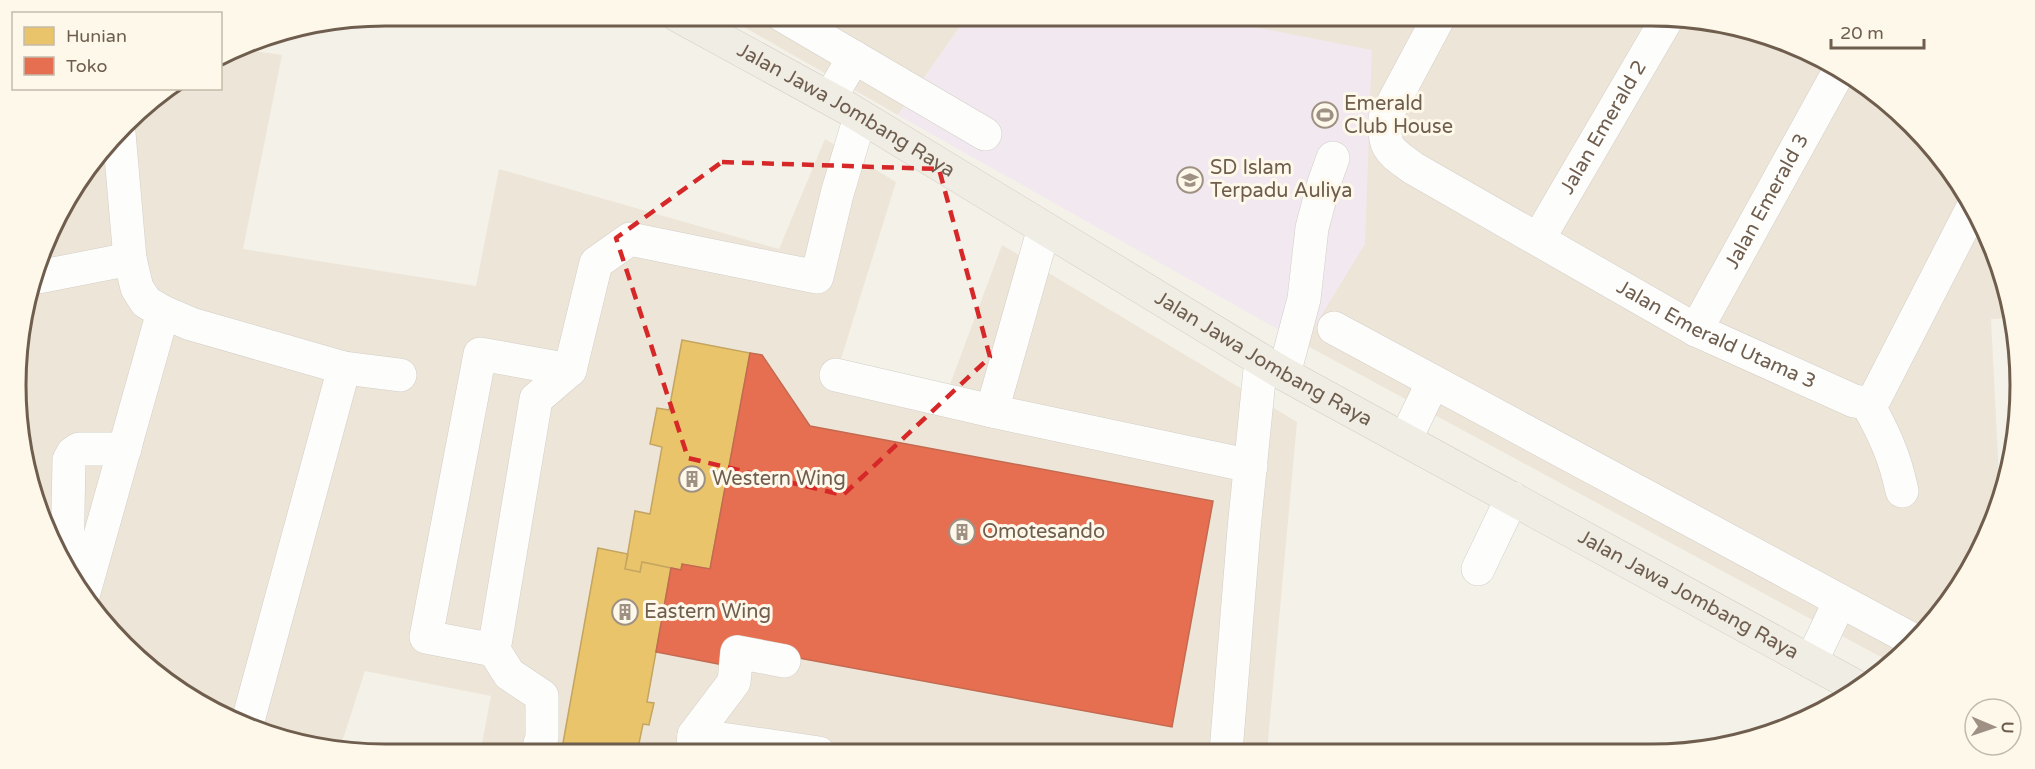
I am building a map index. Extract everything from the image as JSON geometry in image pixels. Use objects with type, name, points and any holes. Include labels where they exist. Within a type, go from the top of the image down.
[{"type":"main road","name":"Jalan Jawa Jombang Raya","points":[[697,26],[845,108],[1272,367],[1850,683]]},
{"type":"street","points":[[802,26],[985,134]]},
{"type":"street","name":"Jalan Emerald Utama 3","points":[[1434,26],[1385,118],[1384,138],[1392,152],[1413,168],[1539,238],[1696,330],[1854,401],[1867,403]]},
{"type":"street","name":"Jalan Emerald 2","points":[[1539,238],[1663,26]]},
{"type":"street","points":[[540,744],[542,696],[509,674],[494,650],[536,399],[570,370],[596,263],[630,239],[817,277],[837,194],[845,108],[863,62]]},
{"type":"street","name":"Jalan Emerald 3","points":[[1696,330],[1836,77]]},
{"type":"street","points":[[120,143],[130,259],[137,288],[146,302],[191,324],[344,368],[400,375]]},
{"type":"street","points":[[1227,744],[1251,466],[1272,367],[1304,299],[1312,228],[1333,158]]},
{"type":"street","points":[[1902,491],[1887,438],[1867,403],[1875,399],[1968,218]]},
{"type":"street","points":[[992,411],[1044,228]]},
{"type":"street","points":[[43,276],[130,259]]},
{"type":"street","points":[[87,585],[163,312]]},
{"type":"street","points":[[1334,328],[1906,636]]},
{"type":"street","points":[[494,650],[426,637],[480,354],[570,370]]},
{"type":"street","points":[[249,717],[344,368]]},
{"type":"street","points":[[836,375],[1251,466]]},
{"type":"street","points":[[1405,440],[1433,382]]},
{"type":"street","points":[[67,551],[69,460],[79,449],[125,449]]},
{"type":"street","points":[[1478,569],[1512,498]]},
{"type":"street","points":[[1811,662],[1840,601]]},
{"type":"street","points":[[693,744],[734,682],[737,652],[784,661]]},
{"type":"highlighted area","points":[[722,162],[939,169],[990,357],[843,495],[688,458],[616,238]]},
{"type":"shaded area","points":[[742,26],[960,26],[898,115]]},
{"type":"shaded area","name":"SD Islam Terpadu Auliya","points":[[960,26],[1249,26],[1372,50],[1365,244],[1304,344],[898,115]]},
{"type":"shaded area","points":[[1197,26],[1674,26],[1721,32],[1788,53],[1850,86],[1904,131],[1949,185],[1982,247],[2003,314],[2004,318],[1991,319],[1999,471],[1982,522],[1949,584],[1920,621],[1882,658],[1304,344]]},
{"type":"shaded area","points":[[253,51],[282,55],[243,249],[476,286],[499,169],[779,249],[825,139],[896,182],[836,375],[942,406],[1002,245],[1297,422],[1268,744],[482,744],[491,696],[365,671],[342,741],[314,737],[247,716],[185,683],[131,638],[86,584],[53,522],[32,455],[26,408],[26,361],[32,314],[53,247],[74,205],[100,166],[148,115],[180,90],[222,90],[222,65]]},
{"type":"building: Hunian","name":"Western Wing","points":[[682,340],[750,353],[710,569],[682,564],[681,570],[642,562],[640,572],[625,569],[635,511],[650,514],[662,447],[650,444],[657,408],[669,410]]},
{"type":"building: Hunian","name":"Eastern Wing","points":[[598,548],[628,554],[625,569],[640,572],[642,562],[671,568],[647,702],[654,703],[649,725],[643,724],[639,744],[563,744]]},
{"type":"building: Toko","name":"Omotesando","points":[[750,353],[762,355],[810,426],[1213,501],[1172,727],[733,646],[729,666],[656,652],[671,568],[681,570],[682,564],[710,569]]},
{"type":"place","name":"Emerald Club House","points":[[1325,115]]},
{"type":"place","name":"SD Islam Terpadu Auliya","points":[[1190,180]]},
{"type":"place","name":"Western Wing","points":[[692,479]]},
{"type":"place","name":"Omotesando","points":[[962,532]]},
{"type":"place","name":"Eastern Wing","points":[[625,612]]}]
